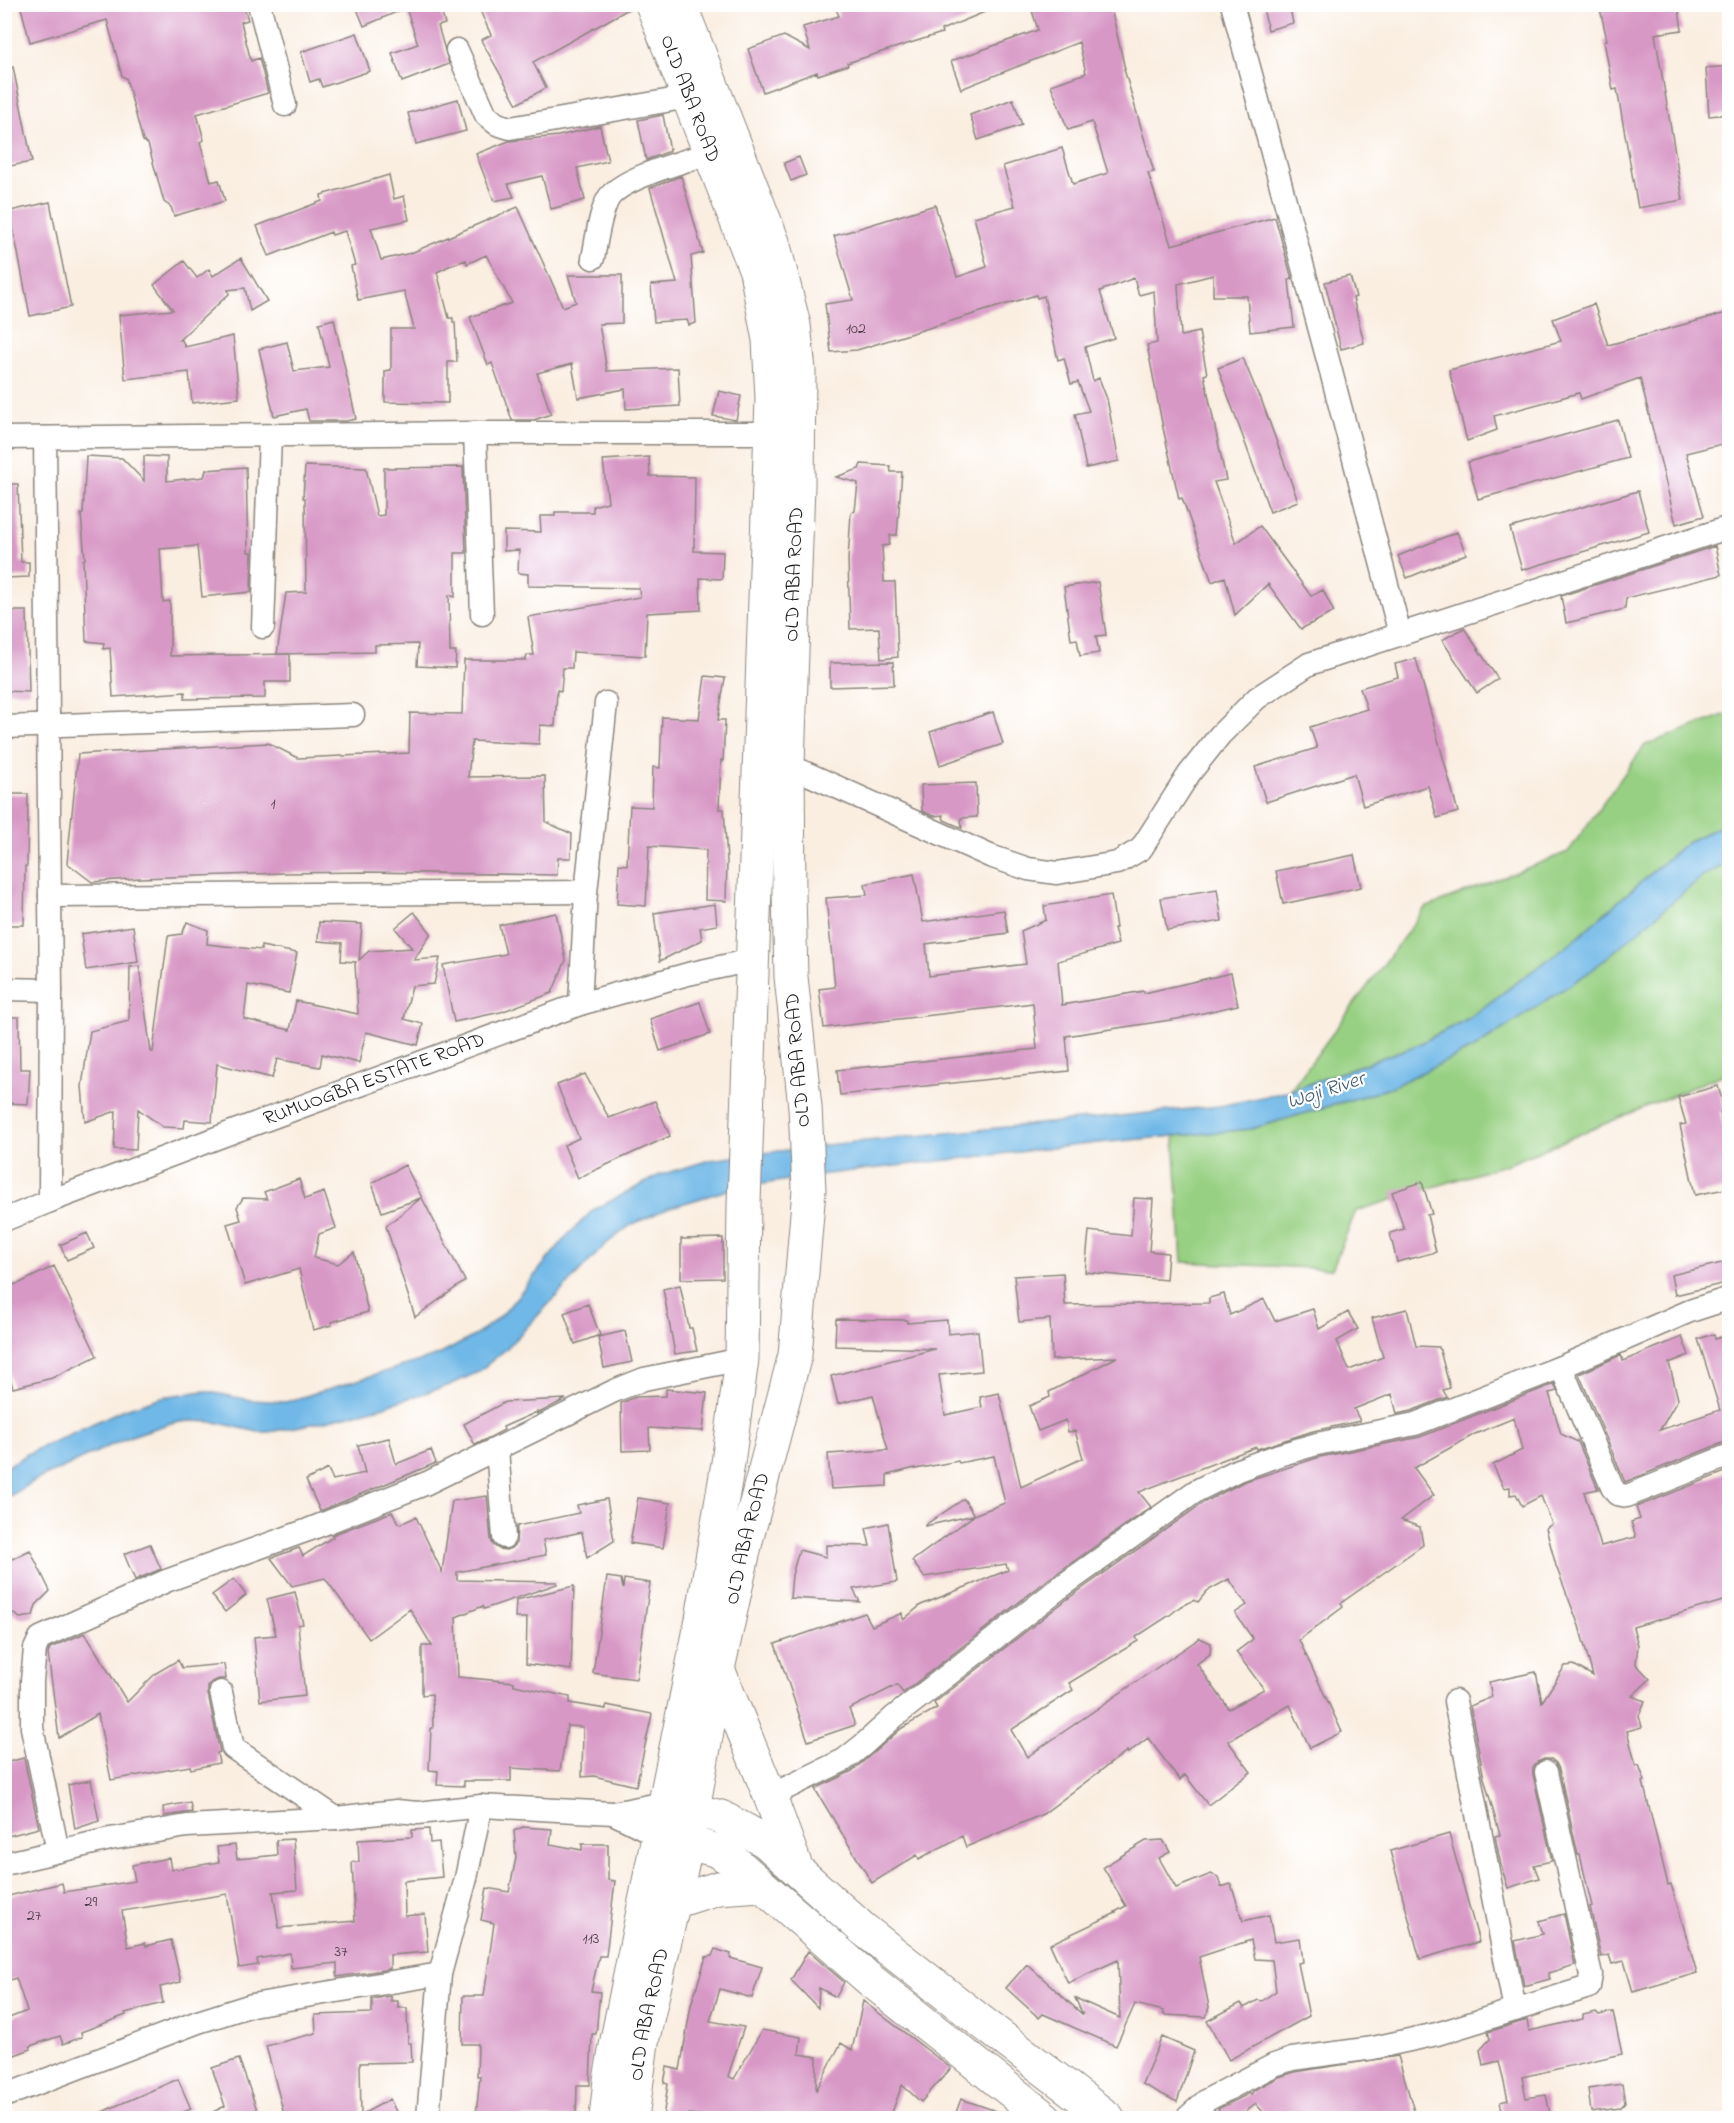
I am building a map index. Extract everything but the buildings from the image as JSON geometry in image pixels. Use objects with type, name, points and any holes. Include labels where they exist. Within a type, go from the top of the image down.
[{"type":"main road","name":"OLD ABA ROAD","points":[[606,2118],[613,2060],[679,1806],[718,1669],[746,1541],[795,1354],[809,1190],[805,1107],[791,977],[773,758],[770,353],[756,271],[652,4]]},
{"type":"main road","name":"OLD ABA ROAD","points":[[679,1806],[742,1359],[744,1204],[752,960],[773,758],[799,432],[799,370],[794,325],[773,242],[680,4]]},
{"type":"main road","points":[[718,1669],[771,1796],[796,1869]]},
{"type":"main road","points":[[679,1806],[721,1817],[765,1841],[863,1929],[1108,2118]]},
{"type":"main road","name":"OLD ABA ROAD","points":[[632,2118],[642,2042],[673,1902],[672,1839]]},
{"type":"main road","points":[[672,1839],[726,1855],[869,1979],[1045,2118]]},
{"type":"main road","points":[[673,1902],[718,1888],[762,1885]]},
{"type":"street","points":[[259,4],[285,105]]},
{"type":"street","points":[[1232,4],[1400,634]]},
{"type":"street","points":[[457,50],[486,115],[497,124],[510,128],[689,97]]},
{"type":"street","points":[[593,258],[609,196],[621,186],[648,174],[710,153]]},
{"type":"street","points":[[4,438],[475,433],[771,434]]},
{"type":"street","points":[[475,433],[482,614]]},
{"type":"street","points":[[263,627],[270,436]]},
{"type":"street","points":[[45,438],[51,990],[50,1201]]},
{"type":"street","points":[[773,758],[990,856],[1028,869],[1057,873],[1117,863],[1141,849],[1188,774],[1220,735],[1257,698],[1309,664],[1730,527]]},
{"type":"street","points":[[580,1004],[586,892],[606,703]]},
{"type":"street","points":[[4,728],[353,715]]},
{"type":"street","points":[[50,896],[586,892]]},
{"type":"street","name":"RUMUOGBA ESTATE ROAD","points":[[4,1220],[580,1004],[688,974],[752,960]]},
{"type":"street","points":[[4,989],[51,990]]},
{"type":"street","points":[[771,1796],[844,1760],[894,1717],[1058,1589],[1196,1491],[1238,1470],[1279,1455],[1317,1444],[1415,1424],[1561,1367],[1690,1311],[1730,1298]]},
{"type":"street","points":[[58,1851],[32,1728],[32,1681],[35,1649],[40,1638],[166,1581],[308,1530],[428,1483],[614,1391],[644,1379],[742,1359]]},
{"type":"street","points":[[1561,1367],[1617,1494],[1627,1496],[1730,1455]]},
{"type":"street","points":[[496,1449],[504,1537]]},
{"type":"street","points":[[221,1692],[233,1748],[336,1818]]},
{"type":"street","points":[[1455,1701],[1515,2010]]},
{"type":"street","points":[[1187,2118],[1207,2100],[1274,2065],[1292,2059],[1373,2048],[1437,2034],[1585,1989],[1590,1983],[1591,1975],[1546,1772]]},
{"type":"street","points":[[4,1864],[110,1839],[187,1826],[336,1818],[396,1811],[418,1813],[481,1806],[613,1813],[679,1806]]},
{"type":"street","points":[[428,2118],[440,1974],[466,1878],[481,1806]]},
{"type":"street","points":[[613,1813],[672,1839]]},
{"type":"street","points":[[4,2096],[198,2022],[252,2006],[440,1974]]},
{"type":"green space","points":[[1729,713],[1729,822],[1687,842],[1573,941],[1469,1018],[1417,1045],[1290,1091],[1425,908],[1568,852],[1645,745]]},
{"type":"green space","points":[[1729,862],[1729,1072],[1511,1163],[1356,1211],[1332,1269],[1182,1262],[1174,1136],[1251,1129],[1387,1089],[1702,877]]},
{"type":"water","name":"Woji River","points":[[1729,822],[1729,862],[1702,877],[1591,971],[1476,1047],[1387,1089],[1251,1129],[1087,1144],[827,1174],[731,1189],[668,1208],[631,1225],[606,1244],[505,1350],[478,1372],[450,1385],[381,1407],[269,1432],[258,1432],[215,1422],[171,1423],[131,1436],[36,1480],[5,1499],[5,1468],[29,1453],[122,1410],[162,1397],[204,1391],[251,1400],[286,1402],[439,1355],[476,1335],[503,1314],[566,1237],[593,1210],[660,1175],[710,1160],[826,1145],[1220,1106],[1290,1091],[1417,1045],[1469,1018],[1573,941],[1687,842]]}]
